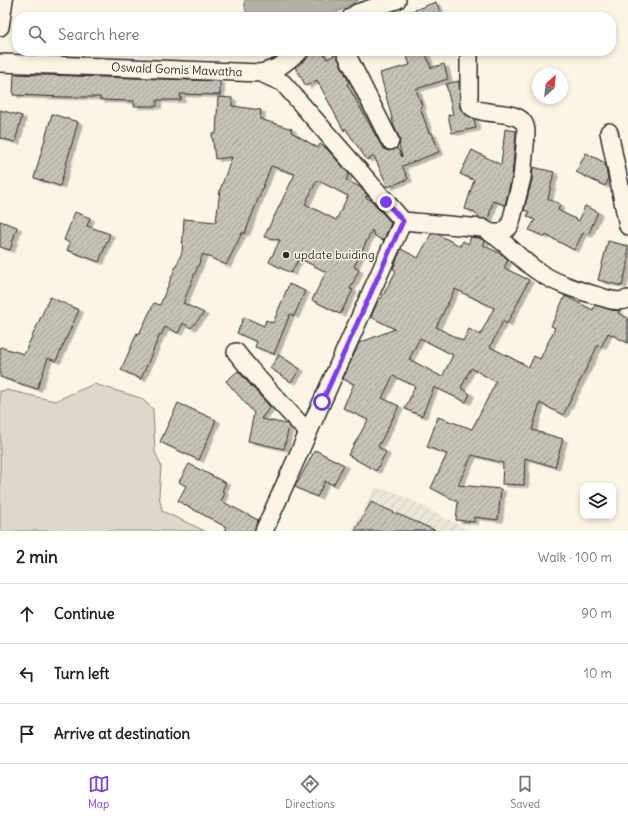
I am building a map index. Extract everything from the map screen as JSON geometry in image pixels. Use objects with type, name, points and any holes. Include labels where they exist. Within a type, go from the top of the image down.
[{"type":"street","points":[[0,27],[4,0]]},
{"type":"street","points":[[360,12],[397,0]]},
{"type":"street","name":"Oswald Gomis Mawatha","points":[[0,63],[261,73],[279,67],[293,56]]},
{"type":"street","points":[[348,56],[390,140]]},
{"type":"street","points":[[469,56],[469,104],[478,110],[506,114],[518,118],[524,122],[526,127],[522,178],[511,222],[509,227],[502,233],[493,233]]},
{"type":"street","points":[[261,73],[283,83],[403,221],[482,228],[493,233],[536,270],[549,278],[567,286],[603,298],[618,301],[628,299]]},
{"type":"street","points":[[609,132],[628,226]]},
{"type":"street","points":[[264,531],[403,221]]},
{"type":"street","points":[[236,352],[284,408],[308,432]]},
{"type":"shaded area","points":[[245,0],[359,0],[338,12],[246,12]]},
{"type":"shaded area","points":[[94,384],[141,398],[153,409],[155,452],[161,466],[159,495],[162,511],[205,531],[0,531],[0,391],[7,390],[55,401]]},
{"type":"shaded area","points":[[375,488],[395,492],[471,531],[351,531]]},
{"type":"building","points":[[436,2],[440,12],[410,12]]},
{"type":"building","points":[[308,56],[325,56],[327,59],[332,56],[337,56],[349,82],[347,84],[381,145],[384,149],[389,151],[397,148],[402,157],[399,146],[399,137],[394,126],[380,73],[410,65],[407,56],[427,56],[431,68],[444,64],[448,79],[416,89],[422,106],[420,107],[429,133],[432,133],[439,152],[402,166],[408,179],[388,187],[374,156],[367,160],[345,128],[344,131],[317,80],[306,86],[295,67]]},
{"type":"building","points":[[14,74],[220,81],[220,95],[180,94],[181,100],[157,100],[157,106],[134,106],[134,101],[100,100],[100,97],[13,95]]},
{"type":"building","points":[[459,81],[460,108],[466,115],[474,119],[476,128],[452,133],[448,115],[453,114],[446,84]]},
{"type":"building","points":[[218,97],[232,98],[232,106],[261,110],[260,119],[292,129],[291,132],[318,148],[320,144],[326,148],[349,174],[346,180],[360,187],[368,196],[365,197],[372,201],[391,223],[383,241],[375,236],[372,230],[354,267],[359,270],[350,289],[353,290],[340,314],[312,300],[326,272],[299,258],[291,273],[269,262],[280,240],[264,237],[295,174],[271,166],[245,233],[242,233],[226,265],[203,254],[183,303],[204,313],[191,328],[183,323],[178,333],[165,327],[161,335],[160,334],[141,379],[121,370],[137,333],[139,334],[154,303],[160,305],[182,252],[184,219],[216,222],[220,190],[232,157],[215,159],[212,134],[216,134]],"holes":[[[317,180],[348,196],[336,220],[305,204]]]},
{"type":"building","points":[[0,110],[22,116],[15,142],[0,138]]},
{"type":"building","points":[[52,114],[78,122],[60,186],[34,178]]},
{"type":"building","points":[[505,129],[516,131],[516,134],[512,176],[505,205],[493,201],[488,220],[478,218],[479,216],[475,214],[475,212],[465,209],[474,180],[460,174],[472,150],[501,165]]},
{"type":"building","points":[[586,153],[605,163],[608,180],[605,186],[576,172]]},
{"type":"building","points":[[533,167],[554,172],[548,199],[560,204],[558,210],[579,221],[585,206],[598,212],[588,235],[583,233],[574,250],[546,235],[545,237],[529,230],[535,220],[527,216],[529,212],[524,210],[532,180]]},
{"type":"building","points":[[75,212],[90,218],[87,226],[110,234],[99,262],[67,250],[70,243],[64,240]]},
{"type":"building","points":[[0,221],[17,227],[10,250],[0,247]]},
{"type":"building","points":[[431,234],[437,234],[460,246],[463,241],[468,244],[471,237],[479,238],[485,241],[483,245],[503,255],[508,260],[504,268],[529,280],[507,324],[503,321],[490,347],[529,367],[534,356],[540,359],[555,328],[551,326],[565,296],[593,310],[595,305],[620,311],[618,313],[628,318],[628,343],[608,333],[601,347],[598,345],[563,415],[540,403],[532,430],[563,439],[555,467],[525,458],[524,485],[502,484],[503,463],[472,455],[458,485],[501,489],[498,520],[474,517],[474,522],[456,520],[458,502],[431,488],[447,454],[427,447],[438,417],[472,429],[496,382],[471,368],[461,388],[470,394],[466,402],[434,387],[422,416],[405,409],[415,386],[393,376],[382,398],[399,406],[378,447],[386,452],[376,471],[348,455],[368,420],[343,408],[354,384],[343,379],[359,343],[395,329],[371,317],[379,298],[381,299],[396,271],[393,269],[401,249],[418,258]],"holes":[[[455,289],[494,308],[480,335],[469,329],[463,341],[436,327]],[[420,338],[453,355],[442,377],[409,359]]]},
{"type":"building","points":[[608,241],[628,246],[628,263],[622,286],[598,280]]},
{"type":"building","points":[[289,284],[305,291],[294,316],[290,314],[274,354],[255,347],[257,342],[237,333],[244,317],[264,326],[266,320],[273,323]]},
{"type":"building","points":[[50,297],[79,310],[56,361],[48,358],[37,389],[0,377],[0,347],[24,354]]},
{"type":"building","points":[[279,355],[300,369],[291,382],[270,368]]},
{"type":"building","points":[[238,371],[270,407],[261,419],[287,424],[289,426],[284,449],[248,441],[254,413],[226,381]]},
{"type":"building","points":[[178,403],[216,420],[199,460],[160,442]]},
{"type":"building","points":[[315,450],[344,465],[333,485],[325,481],[317,497],[295,487]]},
{"type":"building","points":[[189,464],[226,483],[222,491],[225,493],[221,501],[258,520],[254,531],[224,531],[226,527],[178,501],[186,486],[179,482]]},
{"type":"building","points":[[371,502],[402,516],[437,531],[355,531]]},
{"type":"place","name":"update buiding","points":[[286,255]]},
{"type":"route","points":[[322,402],[403,221],[386,202]]}]
